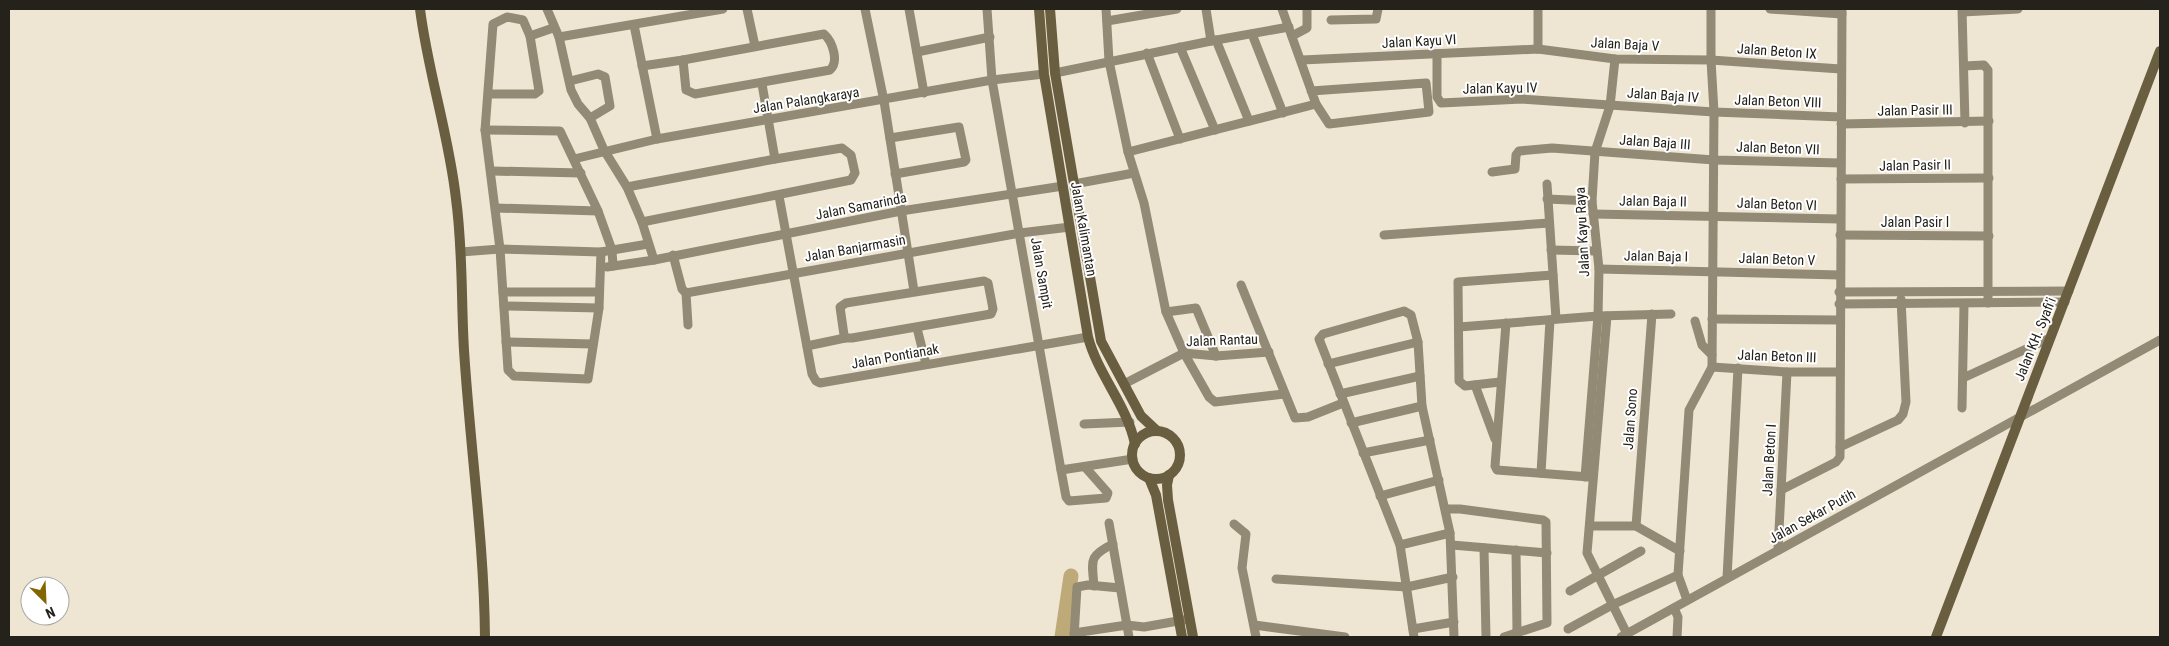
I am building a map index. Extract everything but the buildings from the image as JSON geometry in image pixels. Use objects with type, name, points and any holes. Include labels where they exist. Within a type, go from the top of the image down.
[{"type":"main road","points":[[420,9],[448,141],[456,198],[461,252],[464,349],[485,589],[485,637]]},
{"type":"main road","name":"Jalan Kalimantan","points":[[1039,9],[1044,74],[1088,337],[1093,353],[1130,422],[1135,444]]},
{"type":"main road","name":"Jalan Kalimantan","points":[[1050,9],[1055,73],[1101,341],[1142,416],[1157,431]]},
{"type":"main road","name":"Jalan KH. Syafi'i","points":[[1936,637],[2160,51]]},
{"type":"main road","points":[[1058,159],[1070,157]]},
{"type":"main road","points":[[1080,288],[1091,286]]},
{"type":"main road","points":[[1182,637],[1184,620],[1167,485],[1169,475],[1179,463],[1179,448],[1171,436],[1157,431],[1148,432],[1135,444],[1133,459],[1136,467],[1149,478],[1156,495],[1184,620],[1192,637]]},
{"type":"main road","points":[[1149,478],[1156,479],[1169,475]]},
{"type":"street","points":[[548,9],[553,28],[559,37],[572,90],[578,104],[590,118],[604,150],[627,187],[642,222],[654,260]]},
{"type":"street","points":[[559,37],[720,9]]},
{"type":"street","points":[[747,9],[754,46]]},
{"type":"street","points":[[865,9],[884,101],[914,292]]},
{"type":"street","points":[[909,9],[924,93]]},
{"type":"street","name":"Jalan Sampit","points":[[987,9],[992,80],[1041,344],[1061,470],[1066,497],[1069,501],[1106,498],[1108,494],[1085,467]]},
{"type":"street","points":[[1106,9],[1110,61],[1128,152],[1144,203],[1166,312],[1184,353],[1210,398],[1215,402],[1284,394]]},
{"type":"street","points":[[1106,21],[1177,9]]},
{"type":"street","points":[[1206,9],[1214,40],[1249,121]]},
{"type":"street","points":[[1282,9],[1302,60],[1311,91],[1316,104],[1330,124],[1427,114],[1429,110],[1426,83],[1311,91]]},
{"type":"street","points":[[1055,73],[1214,40],[1252,34],[1290,32],[1307,28],[1307,9]]},
{"type":"street","points":[[1538,9],[1538,49]]},
{"type":"street","points":[[1687,600],[1678,575],[1678,563],[1689,410],[1712,367],[1714,112],[1711,9]]},
{"type":"street","points":[[1770,9],[1842,11],[1839,292],[1840,457],[1838,461],[1781,490]]},
{"type":"street","points":[[1965,122],[1962,10],[2018,9]]},
{"type":"street","points":[[1331,20],[1378,13]]},
{"type":"street","points":[[488,94],[535,94],[539,91],[530,36],[524,20],[507,17],[493,24],[485,130],[492,171],[500,249],[508,370],[514,376],[584,380],[590,376],[599,308],[601,252]]},
{"type":"street","points":[[634,25],[658,139]]},
{"type":"street","points":[[530,36],[553,28]]},
{"type":"street","points":[[642,66],[824,34],[829,40],[836,61],[830,70],[762,84],[691,93],[686,90],[683,60]]},
{"type":"street","points":[[1252,34],[1283,113]]},
{"type":"street","points":[[917,52],[990,37]]},
{"type":"street","points":[[1180,47],[1215,130]]},
{"type":"street","name":"Jalan Kayu VI","points":[[1302,60],[1538,49]]},
{"type":"street","name":"Jalan Baja V","points":[[1538,49],[1615,59],[1711,60]]},
{"type":"street","points":[[1147,54],[1180,139]]},
{"type":"street","name":"Jalan Kayu IV","points":[[1436,54],[1437,97],[1441,103],[1522,99],[1610,106]]},
{"type":"street","name":"Jalan Kayu Raya","points":[[1615,59],[1610,106],[1595,152],[1592,201],[1602,316],[1590,477],[1590,526],[1587,553],[1612,605],[1624,636]]},
{"type":"street","name":"Jalan Beton IX","points":[[1711,60],[1842,69]]},
{"type":"street","points":[[1964,66],[1986,67],[1989,178],[1988,303]]},
{"type":"street","points":[[570,80],[598,74],[605,77],[610,106],[590,118]]},
{"type":"street","name":"Jalan Palangkaraya","points":[[574,159],[604,150],[658,139],[884,101],[992,80],[1044,74]]},
{"type":"street","points":[[762,84],[775,159]]},
{"type":"street","points":[[1128,152],[1316,104]]},
{"type":"street","name":"Jalan Baja IV","points":[[1610,106],[1714,112]]},
{"type":"street","name":"Jalan Beton VIII","points":[[1714,112],[1841,121]]},
{"type":"street","name":"Jalan Pasir III","points":[[1841,121],[1988,122]]},
{"type":"street","points":[[890,138],[959,127],[966,160],[964,162],[895,174]]},
{"type":"street","points":[[485,130],[560,131],[598,211],[612,250],[613,266]]},
{"type":"street","points":[[627,187],[842,148],[851,155],[856,173],[851,180],[779,196],[642,222]]},
{"type":"street","name":"Jalan Baja III","points":[[1492,172],[1515,169],[1516,155],[1519,151],[1552,148],[1714,160]]},
{"type":"street","name":"Jalan Beton VII","points":[[1714,160],[1841,163]]},
{"type":"street","points":[[492,171],[581,173]]},
{"type":"street","points":[[1074,184],[1134,173]]},
{"type":"street","name":"Jalan Pasir II","points":[[1841,179],[1989,178]]},
{"type":"street","points":[[1541,473],[1553,319],[1553,275],[1546,184]]},
{"type":"street","name":"Jalan Samarinda","points":[[600,270],[901,211],[1013,192],[1063,186]]},
{"type":"street","name":"Jalan Pontianak","points":[[779,196],[812,374],[816,381],[820,383],[1088,337]]},
{"type":"street","points":[[1547,199],[1592,201]]},
{"type":"street","points":[[496,208],[598,211]]},
{"type":"street","name":"Jalan Baja II","points":[[1593,214],[1713,216]]},
{"type":"street","name":"Jalan Beton VI","points":[[1713,216],[1840,219]]},
{"type":"street","points":[[1384,235],[1549,223]]},
{"type":"street","name":"Jalan Banjarmasin","points":[[686,292],[1020,233],[1070,227]]},
{"type":"street","name":"Jalan Pasir I","points":[[1840,235],[1989,236]]},
{"type":"street","points":[[461,252],[500,249],[601,252],[648,244]]},
{"type":"street","points":[[1551,250],[1597,251]]},
{"type":"street","points":[[669,255],[682,289],[686,292],[688,325]]},
{"type":"street","name":"Jalan Baja I","points":[[1599,269],[1713,271]]},
{"type":"street","name":"Jalan Beton V","points":[[1713,271],[1840,275]]},
{"type":"street","points":[[1500,382],[1465,386],[1459,381],[1458,282],[1553,275]]},
{"type":"street","points":[[807,346],[991,314],[993,309],[988,283],[984,280],[842,304],[840,307],[845,338]]},
{"type":"street","points":[[1242,285],[1295,418],[1308,417],[1342,398],[1420,376]]},
{"type":"street","points":[[1840,447],[1898,420],[1903,414],[1906,402],[1901,291]]},
{"type":"street","points":[[1839,292],[2069,291]]},
{"type":"street","points":[[503,292],[599,292]]},
{"type":"street","points":[[1840,304],[1901,305],[2065,302]]},
{"type":"street","points":[[1962,408],[1964,304]]},
{"type":"street","points":[[504,306],[599,308]]},
{"type":"street","points":[[1166,312],[1196,308],[1216,356]]},
{"type":"street","points":[[1454,622],[1413,633],[1400,544],[1328,364],[1319,336],[1404,311],[1411,314],[1418,342],[1422,406],[1446,509],[1452,545],[1454,577],[1454,622],[1454,637]]},
{"type":"street","name":"Jalan Sono","points":[[1636,526],[1652,314]]},
{"type":"street","points":[[1459,327],[1553,319],[1671,314]]},
{"type":"street","points":[[1712,319],[1840,320]]},
{"type":"street","points":[[1695,321],[1702,345],[1712,355]]},
{"type":"street","points":[[1506,323],[1496,444],[1495,466],[1497,470],[1590,477]]},
{"type":"street","points":[[917,328],[926,364]]},
{"type":"street","points":[[1963,378],[2050,338]]},
{"type":"street","name":"Jalan Sekar Putih","points":[[1624,636],[2160,340]]},
{"type":"street","points":[[506,342],[593,344]]},
{"type":"street","points":[[1328,364],[1418,342]]},
{"type":"street","name":"Jalan Rantau","points":[[1124,384],[1184,353],[1216,356],[1269,352]]},
{"type":"street","name":"Jalan Beton III","points":[[1712,367],[1787,372],[1840,372]]},
{"type":"street","points":[[1727,578],[1738,368]]},
{"type":"street","name":"Jalan Beton I","points":[[1778,550],[1787,372]]},
{"type":"street","points":[[1475,385],[1496,444]]},
{"type":"street","points":[[1352,423],[1422,406]]},
{"type":"street","points":[[1084,424],[1130,422]]},
{"type":"street","points":[[1363,453],[1430,440]]},
{"type":"street","points":[[1061,470],[1133,459]]},
{"type":"street","points":[[1380,496],[1439,480]]},
{"type":"street","points":[[1446,509],[1460,509],[1543,520],[1547,526],[1547,624],[1504,637]]},
{"type":"street","points":[[1109,523],[1127,625],[1126,637]]},
{"type":"street","points":[[1234,524],[1246,534],[1242,568],[1256,637]]},
{"type":"street","points":[[1590,526],[1636,526],[1680,552]]},
{"type":"street","points":[[1400,544],[1450,533]]},
{"type":"street","points":[[1094,586],[1094,556],[1096,552],[1112,544]]},
{"type":"street","points":[[1452,545],[1547,553]]},
{"type":"street","points":[[1484,548],[1486,637]]},
{"type":"street","points":[[1516,550],[1517,633]]},
{"type":"street","points":[[1570,591],[1641,551]]},
{"type":"street","points":[[1568,630],[1612,605],[1678,575]]},
{"type":"street","points":[[1276,578],[1407,587],[1454,577]]},
{"type":"street","points":[[1120,588],[1080,585],[1075,590],[1074,635],[1127,625],[1144,627],[1184,620]]},
{"type":"street","points":[[1674,608],[1678,617],[1677,637]]},
{"type":"street","points":[[1254,625],[1346,637]]},
{"type":"street","points":[[1126,637],[1144,627]]},
{"type":"waterway","points":[[1062,637],[1071,576]]}]
